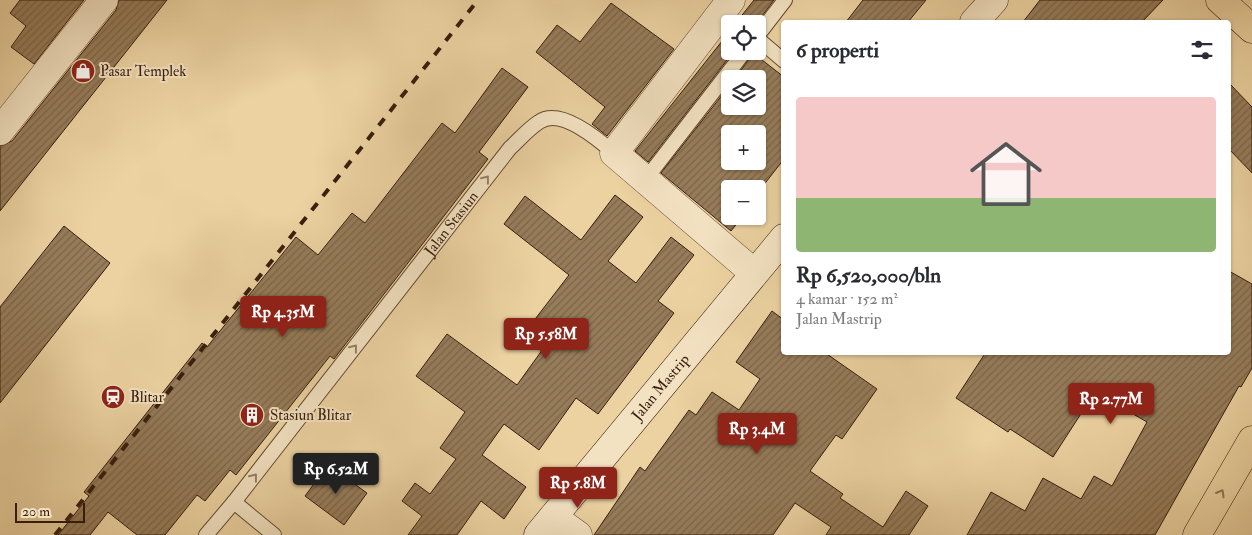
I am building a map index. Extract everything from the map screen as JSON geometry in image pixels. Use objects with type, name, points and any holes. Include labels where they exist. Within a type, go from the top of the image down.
[{"type":"main road","points":[[1220,0],[1252,29]]},
{"type":"main road","points":[[1196,535],[1252,440]]},
{"type":"street","points":[[0,131],[104,0]]},
{"type":"street","points":[[614,153],[731,0]]},
{"type":"street","points":[[976,20],[994,0]]},
{"type":"street","name":"Jalan Stasiun","points":[[614,153],[753,272]]},
{"type":"street","name":"Jalan Mastrip","points":[[546,526],[753,272],[781,241]]},
{"type":"street","points":[[546,526],[578,535]]},
{"type":"lane","points":[[766,25],[785,0]]},
{"type":"lane","points":[[766,46],[781,58]]},
{"type":"lane","points":[[645,180],[738,60]]},
{"type":"lane","name":"Jalan Stasiun","points":[[206,535],[234,502],[510,148],[540,120],[562,118],[596,138],[614,153]]},
{"type":"lane","points":[[234,502],[274,535]]},
{"type":"building","points":[[20,0],[84,0],[34,64],[11,47],[26,26],[10,13]]},
{"type":"building","name":"Pasar Templek","points":[[119,0],[167,0],[0,211],[0,146],[12,141],[116,10]]},
{"type":"building","points":[[754,0],[774,0],[763,15],[742,15]]},
{"type":"building","points":[[863,0],[926,0],[910,20],[848,20]]},
{"type":"building","points":[[1040,0],[1163,0],[1144,20],[1025,20]]},
{"type":"building","points":[[611,3],[674,49],[607,136],[592,124],[605,107],[536,52],[557,25],[580,42]]},
{"type":"building","points":[[721,42],[721,60],[727,60],[648,162],[635,151]]},
{"type":"building","points":[[748,60],[762,60],[781,75],[781,163],[766,182],[766,180],[721,180],[721,223],[661,173],[721,96],[721,115],[766,115],[766,70],[741,70]]},
{"type":"building","points":[[502,68],[528,87],[479,152],[488,159],[334,359],[330,356],[236,475],[230,470],[205,501],[197,495],[165,535],[137,535],[108,512],[90,535],[58,535],[89,496],[84,492],[202,343],[207,347],[296,237],[318,255],[352,213],[365,223],[442,123],[455,133]]},
{"type":"building","points":[[1231,85],[1252,107],[1252,173],[1231,151]]},
{"type":"building","points":[[615,195],[643,217],[608,261],[636,283],[671,237],[694,255],[658,301],[674,313],[598,414],[576,398],[539,450],[504,424],[482,455],[526,487],[504,519],[481,501],[457,535],[408,535],[422,516],[402,501],[415,483],[430,494],[456,459],[440,448],[465,412],[416,376],[447,334],[517,385],[548,342],[529,327],[569,275],[504,224],[525,196],[581,240]]},
{"type":"building","points":[[724,225],[736,225],[731,231]]},
{"type":"building","points":[[64,226],[110,263],[0,403],[0,307]]},
{"type":"building","points":[[1231,272],[1252,284],[1252,368],[1241,387],[1239,386],[1155,535],[967,535],[991,492],[1025,511],[1043,478],[1081,499],[1094,476],[1112,486],[1147,422],[1095,392],[1053,457],[1010,429],[1008,432],[956,398],[984,355],[1231,355]]},
{"type":"building","points":[[772,311],[781,318],[781,355],[828,355],[877,389],[842,439],[836,435],[810,471],[843,494],[840,498],[883,527],[906,491],[928,506],[909,535],[826,535],[831,527],[795,503],[773,535],[594,535],[640,467],[645,471],[689,410],[696,415],[712,392],[739,410],[760,379],[736,362]]},
{"type":"building","points":[[328,465],[367,493],[344,525],[305,496]]},
{"type":"railway","points":[[55,535],[478,0]]},
{"type":"place","name":"Pasar Templek","points":[[83,71]]},
{"type":"place","name":"Blitar","points":[[113,397]]},
{"type":"place","name":"Stasiun Blitar","points":[[252,415]]}]
